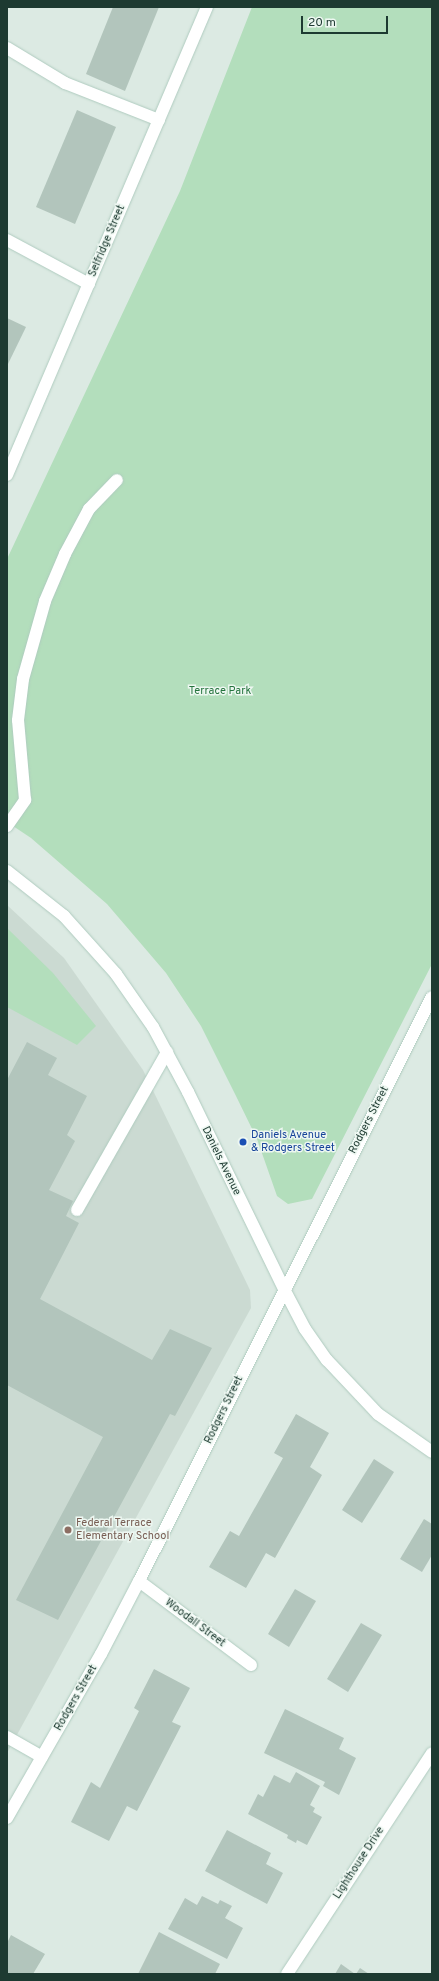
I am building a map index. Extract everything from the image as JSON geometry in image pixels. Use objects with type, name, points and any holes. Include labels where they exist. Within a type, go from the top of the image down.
[{"type":"street","name":"Selfridge Street","points":[[7,475],[207,7]]},
{"type":"street","points":[[7,48],[65,83],[159,120]]},
{"type":"street","points":[[7,240],[89,284]]},
{"type":"street","points":[[7,826],[25,800],[18,720],[23,679],[45,601],[65,554],[89,509],[117,480]]},
{"type":"street","name":"Daniels Avenue","points":[[7,871],[64,916],[116,974],[153,1027],[167,1052],[284,1289],[306,1328],[351,1388],[378,1414],[432,1452]]},
{"type":"street","name":"Rodgers Street","points":[[7,1818],[139,1580],[432,997]]},
{"type":"street","points":[[77,1210],[139,1097],[167,1052]]},
{"type":"street","name":"Woodall Street","points":[[139,1580],[251,1665]]},
{"type":"street","points":[[7,1737],[42,1757]]},
{"type":"street","name":"Lighthouse Drive","points":[[287,1974],[432,1753]]},
{"type":"shaded area","name":"Federal Terrace Elementary School","points":[[7,905],[64,958],[143,1070],[250,1290],[251,1308],[7,1753]]},
{"type":"green space","name":"Terrace Park","points":[[252,7],[432,7],[432,964],[312,1199],[288,1204],[277,1196],[257,1139],[201,1026],[166,973],[107,904],[31,838],[7,822],[7,559],[180,191]]},
{"type":"green space","points":[[7,928],[53,973],[96,1026],[77,1045],[7,1007]]},
{"type":"building","points":[[113,7],[159,7],[125,91],[86,74]]},
{"type":"building","points":[[77,110],[116,127],[75,224],[36,207]]},
{"type":"building","points":[[7,318],[26,327],[7,366]]},
{"type":"building","points":[[27,1042],[57,1058],[48,1075],[87,1096],[67,1135],[75,1141],[49,1190],[73,1201],[66,1216],[79,1223],[40,1299],[152,1360],[170,1329],[212,1348],[175,1416],[170,1414],[58,1620],[16,1600],[103,1437],[7,1385],[7,1080]]},
{"type":"building","points":[[296,1414],[329,1433],[310,1467],[322,1475],[275,1558],[266,1553],[246,1588],[209,1567],[230,1531],[239,1536],[283,1458],[274,1453]]},
{"type":"building","points":[[374,1459],[394,1472],[362,1523],[342,1510]]},
{"type":"building","points":[[424,1519],[432,1524],[432,1555],[422,1572],[400,1559]]},
{"type":"building","points":[[295,1589],[316,1601],[289,1647],[268,1634]]},
{"type":"building","points":[[361,1623],[382,1635],[348,1692],[327,1679]]},
{"type":"building","points":[[154,1669],[190,1688],[172,1722],[181,1726],[137,1811],[127,1806],[109,1841],[71,1822],[91,1782],[100,1788],[139,1711],[134,1708]]},
{"type":"building","points":[[285,1709],[344,1738],[339,1749],[356,1758],[339,1795],[323,1786],[325,1782],[264,1753]]},
{"type":"building","points":[[296,1772],[320,1786],[310,1805],[315,1808],[313,1812],[322,1817],[307,1845],[297,1840],[296,1843],[287,1838],[288,1835],[248,1814],[258,1794],[263,1797],[274,1775],[290,1783]]},
{"type":"building","points":[[227,1830],[271,1853],[266,1864],[283,1873],[267,1904],[205,1871]]},
{"type":"building","points":[[202,1896],[218,1904],[220,1900],[232,1906],[225,1918],[243,1928],[227,1959],[168,1929],[185,1898],[197,1905]]},
{"type":"building","points":[[159,1932],[220,1964],[215,1974],[138,1974]]},
{"type":"building","points":[[11,1935],[45,1954],[33,1974],[7,1974],[7,1943]]},
{"type":"building","points":[[341,1964],[355,1974],[335,1974]]},
{"type":"building","points":[[360,1968],[369,1974],[356,1974]]},
{"type":"place","name":"Daniels Avenue & Rodgers Street","points":[[243,1142]]},
{"type":"place","name":"Federal Terrace Elementary School","points":[[68,1530]]}]
